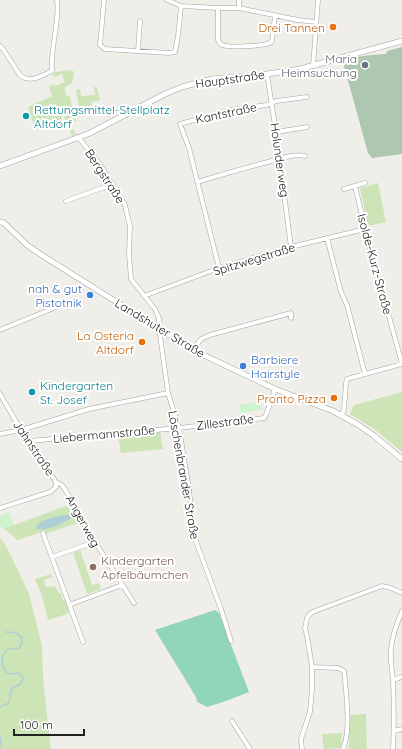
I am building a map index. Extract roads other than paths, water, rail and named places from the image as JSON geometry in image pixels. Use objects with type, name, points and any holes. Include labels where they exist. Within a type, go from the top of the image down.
[{"type":"street","points":[[0,46],[20,75],[26,79],[34,79],[52,71],[52,58],[58,11],[57,0]]},
{"type":"street","points":[[104,0],[100,45],[105,49],[169,53],[175,52],[181,6]]},
{"type":"street","points":[[167,0],[181,6],[239,8],[275,16],[316,22]]},
{"type":"street","points":[[239,0],[239,8]]},
{"type":"street","points":[[312,66],[318,0]]},
{"type":"street","points":[[218,8],[218,40],[223,45],[228,46],[270,43],[272,41],[275,16]]},
{"type":"street","points":[[138,51],[140,21]]},
{"type":"street","name":"Hauptstraße","points":[[0,166],[88,134],[167,93],[182,87],[212,80],[266,74],[312,66],[402,41]]},
{"type":"street","name":"Holunderweg","points":[[266,74],[276,132],[291,247]]},
{"type":"street","name":"Kantstraße","points":[[197,182],[189,148],[180,124],[231,110],[267,105],[276,101],[307,97]]},
{"type":"street","points":[[276,132],[307,127]]},
{"type":"street","name":"Bergstraße","points":[[78,137],[99,162],[125,205],[130,227],[129,254],[131,279],[155,310],[159,318],[159,328]]},
{"type":"street","points":[[219,268],[197,182],[279,159],[300,155],[304,156]]},
{"type":"street","points":[[344,189],[365,183]]},
{"type":"street","points":[[66,201],[112,184]]},
{"type":"street","name":"Isolde-Kurz-Straße","points":[[355,186],[376,273],[402,364]]},
{"type":"street","name":"Landshuter Straße","points":[[0,222],[8,226],[27,245],[43,256],[193,350],[275,389],[342,415],[366,429],[402,460]]},
{"type":"street","name":"Spitzwegstraße","points":[[144,296],[219,268],[291,247],[365,229]]},
{"type":"street","points":[[327,238],[365,374]]},
{"type":"street","points":[[0,330],[54,308]]},
{"type":"street","points":[[193,350],[201,340],[210,335],[291,313],[291,318]]},
{"type":"street","name":"Löschenbrander Straße","points":[[159,328],[168,392],[179,428],[189,489],[194,536],[221,609],[231,641]]},
{"type":"street","points":[[342,415],[344,409],[346,381],[349,378],[402,364]]},
{"type":"street","name":"Zillestraße","points":[[179,428],[264,418],[275,389]]},
{"type":"street","points":[[0,434],[21,430],[89,409],[168,392]]},
{"type":"street","name":"Jahnstraße","points":[[0,394],[21,430],[56,482]]},
{"type":"street","name":"Liebermannstraße","points":[[29,441],[179,428]]},
{"type":"street","points":[[0,508],[50,492],[56,487],[56,482]]},
{"type":"street","name":"Angerweg","points":[[56,482],[62,485],[75,505],[81,520],[94,542],[134,603]]},
{"type":"street","points":[[43,533],[83,642]]},
{"type":"street","points":[[52,557],[94,542]]},
{"type":"street","points":[[69,605],[122,585]]},
{"type":"street","points":[[302,749],[300,739],[310,712],[312,689],[312,667],[305,628],[307,618],[315,610],[382,586],[402,593]]},
{"type":"street","points":[[393,749],[393,680],[391,650],[394,632],[402,611]]},
{"type":"street","points":[[312,667],[338,668],[344,671],[347,727],[343,749]]},
{"type":"street","points":[[393,680],[402,677]]},
{"type":"street","points":[[232,721],[250,749]]},
{"type":"street","points":[[394,731],[402,728]]},
{"type":"water","points":[[70,515],[71,518],[58,525],[44,529],[36,528],[37,525],[47,519]]},
{"type":"waterway","points":[[0,707],[9,703],[11,689],[20,684],[23,679],[18,673],[9,674],[4,668],[2,662],[3,655],[8,649],[19,648],[22,641],[18,634],[13,632],[5,632]]},
{"type":"waterway","points":[[0,737],[2,749]]},
{"type":"place","name":"Drei Tannen","points":[[333,27]]},
{"type":"place","name":"Maria Heimsuchung","points":[[365,65]]},
{"type":"place","name":"Rettungsmittel-Stellplatz Altdorf","points":[[26,116]]},
{"type":"place","name":"nah & gut Pistotnik","points":[[90,295]]},
{"type":"place","name":"La Osteria Altdorf","points":[[142,342]]},
{"type":"place","name":"Barbiere Hairstyle","points":[[243,366]]},
{"type":"place","name":"Kindergarten St. Josef","points":[[32,392]]},
{"type":"place","name":"Pronto Pizza","points":[[334,398]]},
{"type":"place","name":"Kindergarten Apfelbäumchen","points":[[93,567]]}]
